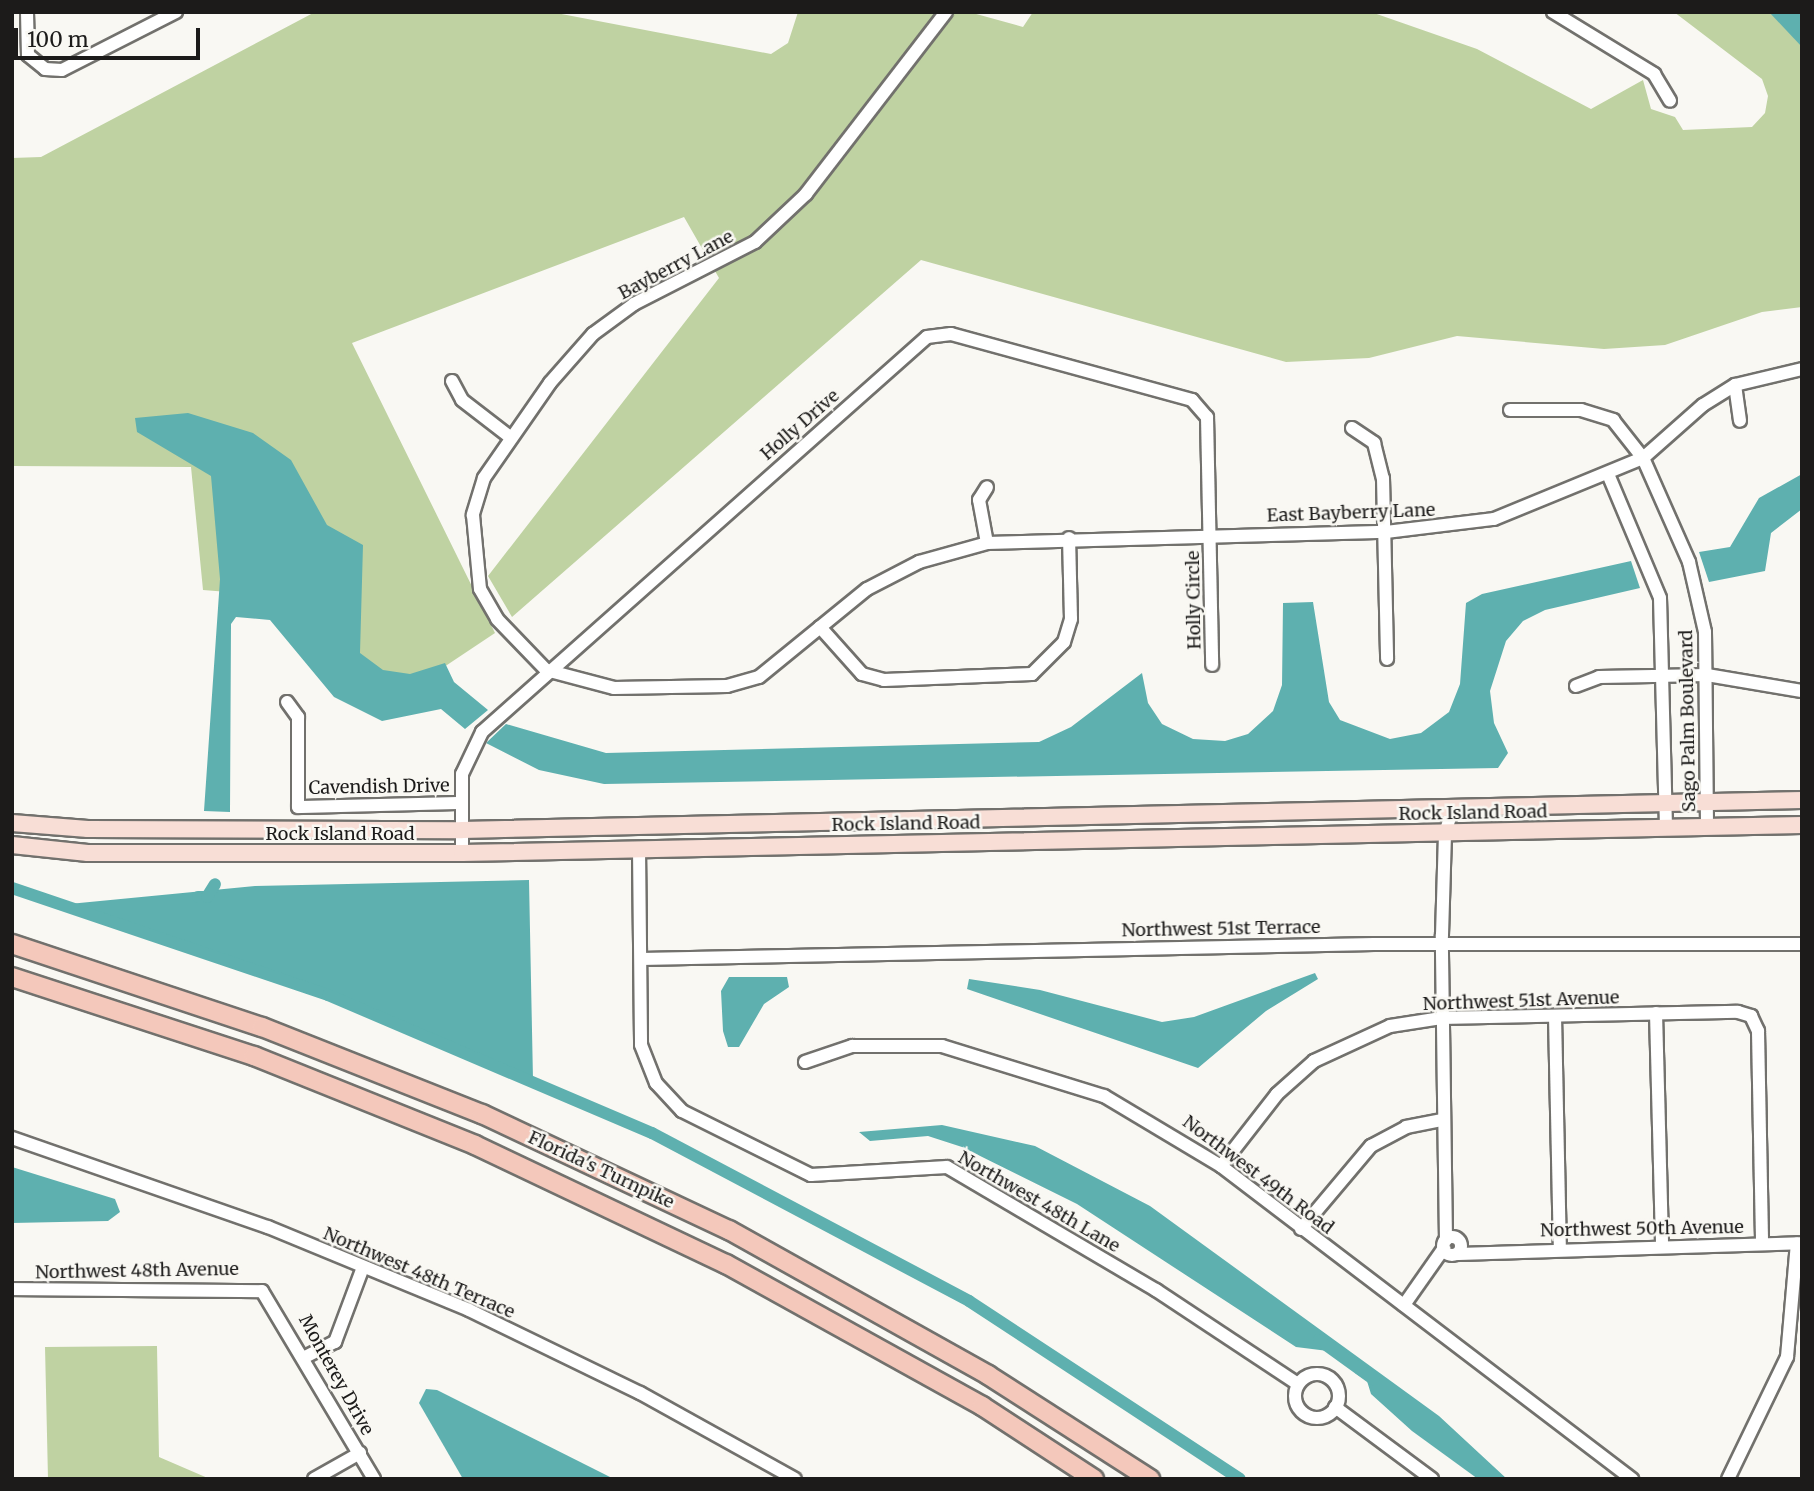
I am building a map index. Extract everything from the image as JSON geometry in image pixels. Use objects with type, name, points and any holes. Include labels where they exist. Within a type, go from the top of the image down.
[{"type":"highway","name":"Florida's Turnpike","points":[[12,944],[262,1027],[456,1104],[729,1230],[988,1375],[1150,1479]]},
{"type":"highway","name":"Florida's Turnpike","points":[[12,977],[254,1056],[475,1145],[726,1264],[982,1406],[1094,1479]]},
{"type":"main road","name":"Rock Island Road","points":[[12,823],[88,829],[462,830],[1802,800]]},
{"type":"main road","name":"Rock Island Road","points":[[12,845],[88,853],[462,853],[1802,825]]},
{"type":"street","points":[[27,12],[28,55],[45,69],[62,70],[176,12]]},
{"type":"street","name":"Bayberry Lane","points":[[547,670],[497,619],[480,589],[472,551],[484,478],[510,437],[593,334],[634,304],[755,242],[806,194],[946,12]]},
{"type":"street","points":[[1552,12],[1654,74],[1670,101]]},
{"type":"street","name":"Holly Drive","points":[[462,853],[461,803],[468,752],[547,670],[927,337],[951,334],[1192,400],[1208,416],[1210,534]]},
{"type":"street","name":"East Bayberry Lane","points":[[547,670],[614,688],[727,686],[759,677],[867,589],[919,562],[987,543],[1210,534],[1386,532],[1494,519],[1643,458],[1703,405],[1735,386],[1802,369]]},
{"type":"street","points":[[452,381],[462,400],[510,437]]},
{"type":"street","points":[[1735,386],[1740,421]]},
{"type":"street","name":"Sago Palm Boulevard","points":[[1510,410],[1581,410],[1613,420],[1643,458],[1689,562],[1705,632],[1707,827]]},
{"type":"street","points":[[1352,428],[1374,443],[1386,532],[1387,659]]},
{"type":"street","name":"Sago Palm Boulevard","points":[[1608,474],[1660,598],[1666,676],[1666,828]]},
{"type":"street","points":[[987,487],[979,500],[987,543]]},
{"type":"street","name":"Holly Circle","points":[[1210,534],[1212,665]]},
{"type":"street","points":[[820,627],[862,674],[884,680],[1032,674],[1064,642],[1071,619],[1069,538]]},
{"type":"street","points":[[1576,686],[1599,677],[1707,675],[1802,691]]},
{"type":"street","name":"Cavendish Drive","points":[[287,702],[298,718],[298,807],[461,803]]},
{"type":"street","points":[[1404,1306],[1452,1247],[1445,1218],[1441,1018],[1445,832],[1453,808]]},
{"type":"street","name":"Northwest 48th Lane","points":[[639,849],[643,1054],[656,1083],[682,1111],[811,1175],[947,1167],[1156,1290],[1298,1384]]},
{"type":"street","name":"Northwest 51st Terrace","points":[[641,958],[1802,943]]},
{"type":"street","points":[[1656,1013],[1662,1246]]},
{"type":"street","name":"Northwest 51st Avenue","points":[[1221,1166],[1277,1094],[1314,1061],[1390,1026],[1441,1018],[1656,1013],[1751,1016],[1758,1031],[1762,1244]]},
{"type":"street","points":[[1555,1016],[1560,1248]]},
{"type":"street","name":"Northwest 49th Road","points":[[805,1062],[852,1046],[942,1046],[1104,1096],[1221,1166],[1632,1479]]},
{"type":"street","points":[[1301,1229],[1371,1146],[1406,1127],[1442,1120]]},
{"type":"street","name":"Northwest 48th Terrace","points":[[12,1138],[363,1267],[640,1393],[795,1479]]},
{"type":"street","points":[[1728,1479],[1787,1357],[1800,1243]]},
{"type":"street","name":"Northwest 50th Avenue","points":[[1452,1247],[1484,1250],[1800,1243]]},
{"type":"street","points":[[305,1357],[335,1342],[363,1267]]},
{"type":"street","name":"Northwest 48th Avenue","points":[[12,1289],[262,1291]]},
{"type":"street","name":"Monterey Drive","points":[[262,1291],[305,1357],[374,1479]]},
{"type":"street","points":[[1310,1375],[1325,1375],[1339,1393],[1340,1411],[1325,1416],[1305,1414],[1296,1404],[1298,1384],[1310,1375]]},
{"type":"street","points":[[1340,1411],[1432,1479]]},
{"type":"street","points":[[314,1479],[359,1453]]},
{"type":"green space","points":[[315,12],[551,12],[771,54],[788,43],[798,12],[969,12],[1023,27],[1033,12],[1371,12],[1477,49],[1591,109],[1643,80],[1651,109],[1675,117],[1683,130],[1752,127],[1765,113],[1768,96],[1762,79],[1674,12],[1802,12],[1802,307],[1762,312],[1665,345],[1604,349],[1457,336],[1369,358],[1286,362],[921,260],[512,617],[488,576],[719,278],[684,217],[352,343],[495,633],[399,697],[253,594],[203,590],[191,467],[12,466],[12,158],[41,157]]},
{"type":"green space","points":[[157,1346],[159,1457],[210,1479],[48,1479],[45,1347]]},
{"type":"water","points":[[1769,12],[1802,12],[1802,47]]},
{"type":"water","points":[[188,413],[253,433],[291,460],[327,525],[363,545],[360,653],[383,670],[410,674],[445,663],[454,682],[488,710],[465,729],[441,709],[382,721],[334,697],[270,620],[236,617],[231,624],[230,812],[204,811],[220,579],[211,476],[137,432],[135,418]]},
{"type":"water","points":[[1802,474],[1802,509],[1771,533],[1765,571],[1709,582],[1699,552],[1730,547],[1759,498]]},
{"type":"water","points":[[1631,561],[1640,588],[1545,610],[1523,621],[1506,641],[1490,691],[1494,723],[1508,753],[1498,768],[604,784],[539,770],[486,743],[506,724],[606,753],[1039,742],[1071,727],[1142,673],[1148,703],[1162,724],[1193,739],[1225,741],[1248,734],[1273,711],[1282,685],[1283,603],[1313,602],[1329,702],[1340,720],[1390,739],[1421,733],[1449,712],[1460,684],[1466,603],[1482,594]]},
{"type":"water","points":[[529,880],[533,1080],[328,995],[69,904],[255,886]]},
{"type":"water","points":[[1315,973],[1318,979],[1266,1011],[1198,1068],[967,989],[969,979],[1040,990],[1162,1022],[1194,1017]]},
{"type":"water","points":[[729,977],[787,977],[789,987],[764,1004],[739,1047],[728,1047],[723,1031],[721,991]]},
{"type":"water","points":[[942,1125],[1035,1146],[1150,1206],[1439,1416],[1507,1479],[1478,1479],[1412,1431],[1371,1394],[1367,1381],[1355,1373],[1361,1366],[1347,1354],[1333,1346],[1328,1351],[1296,1347],[1077,1204],[962,1147],[928,1136],[870,1141],[859,1132]]},
{"type":"water","points":[[12,1167],[115,1199],[120,1212],[108,1221],[12,1223]]},
{"type":"water","points":[[426,1389],[437,1390],[614,1479],[463,1479],[419,1403]]},
{"type":"waterway","points":[[198,897],[207,897],[215,884]]},
{"type":"waterway","points":[[12,888],[328,995],[652,1133],[969,1301],[1240,1479]]},
{"type":"waterway","points":[[1319,1340],[1373,1379]]}]
